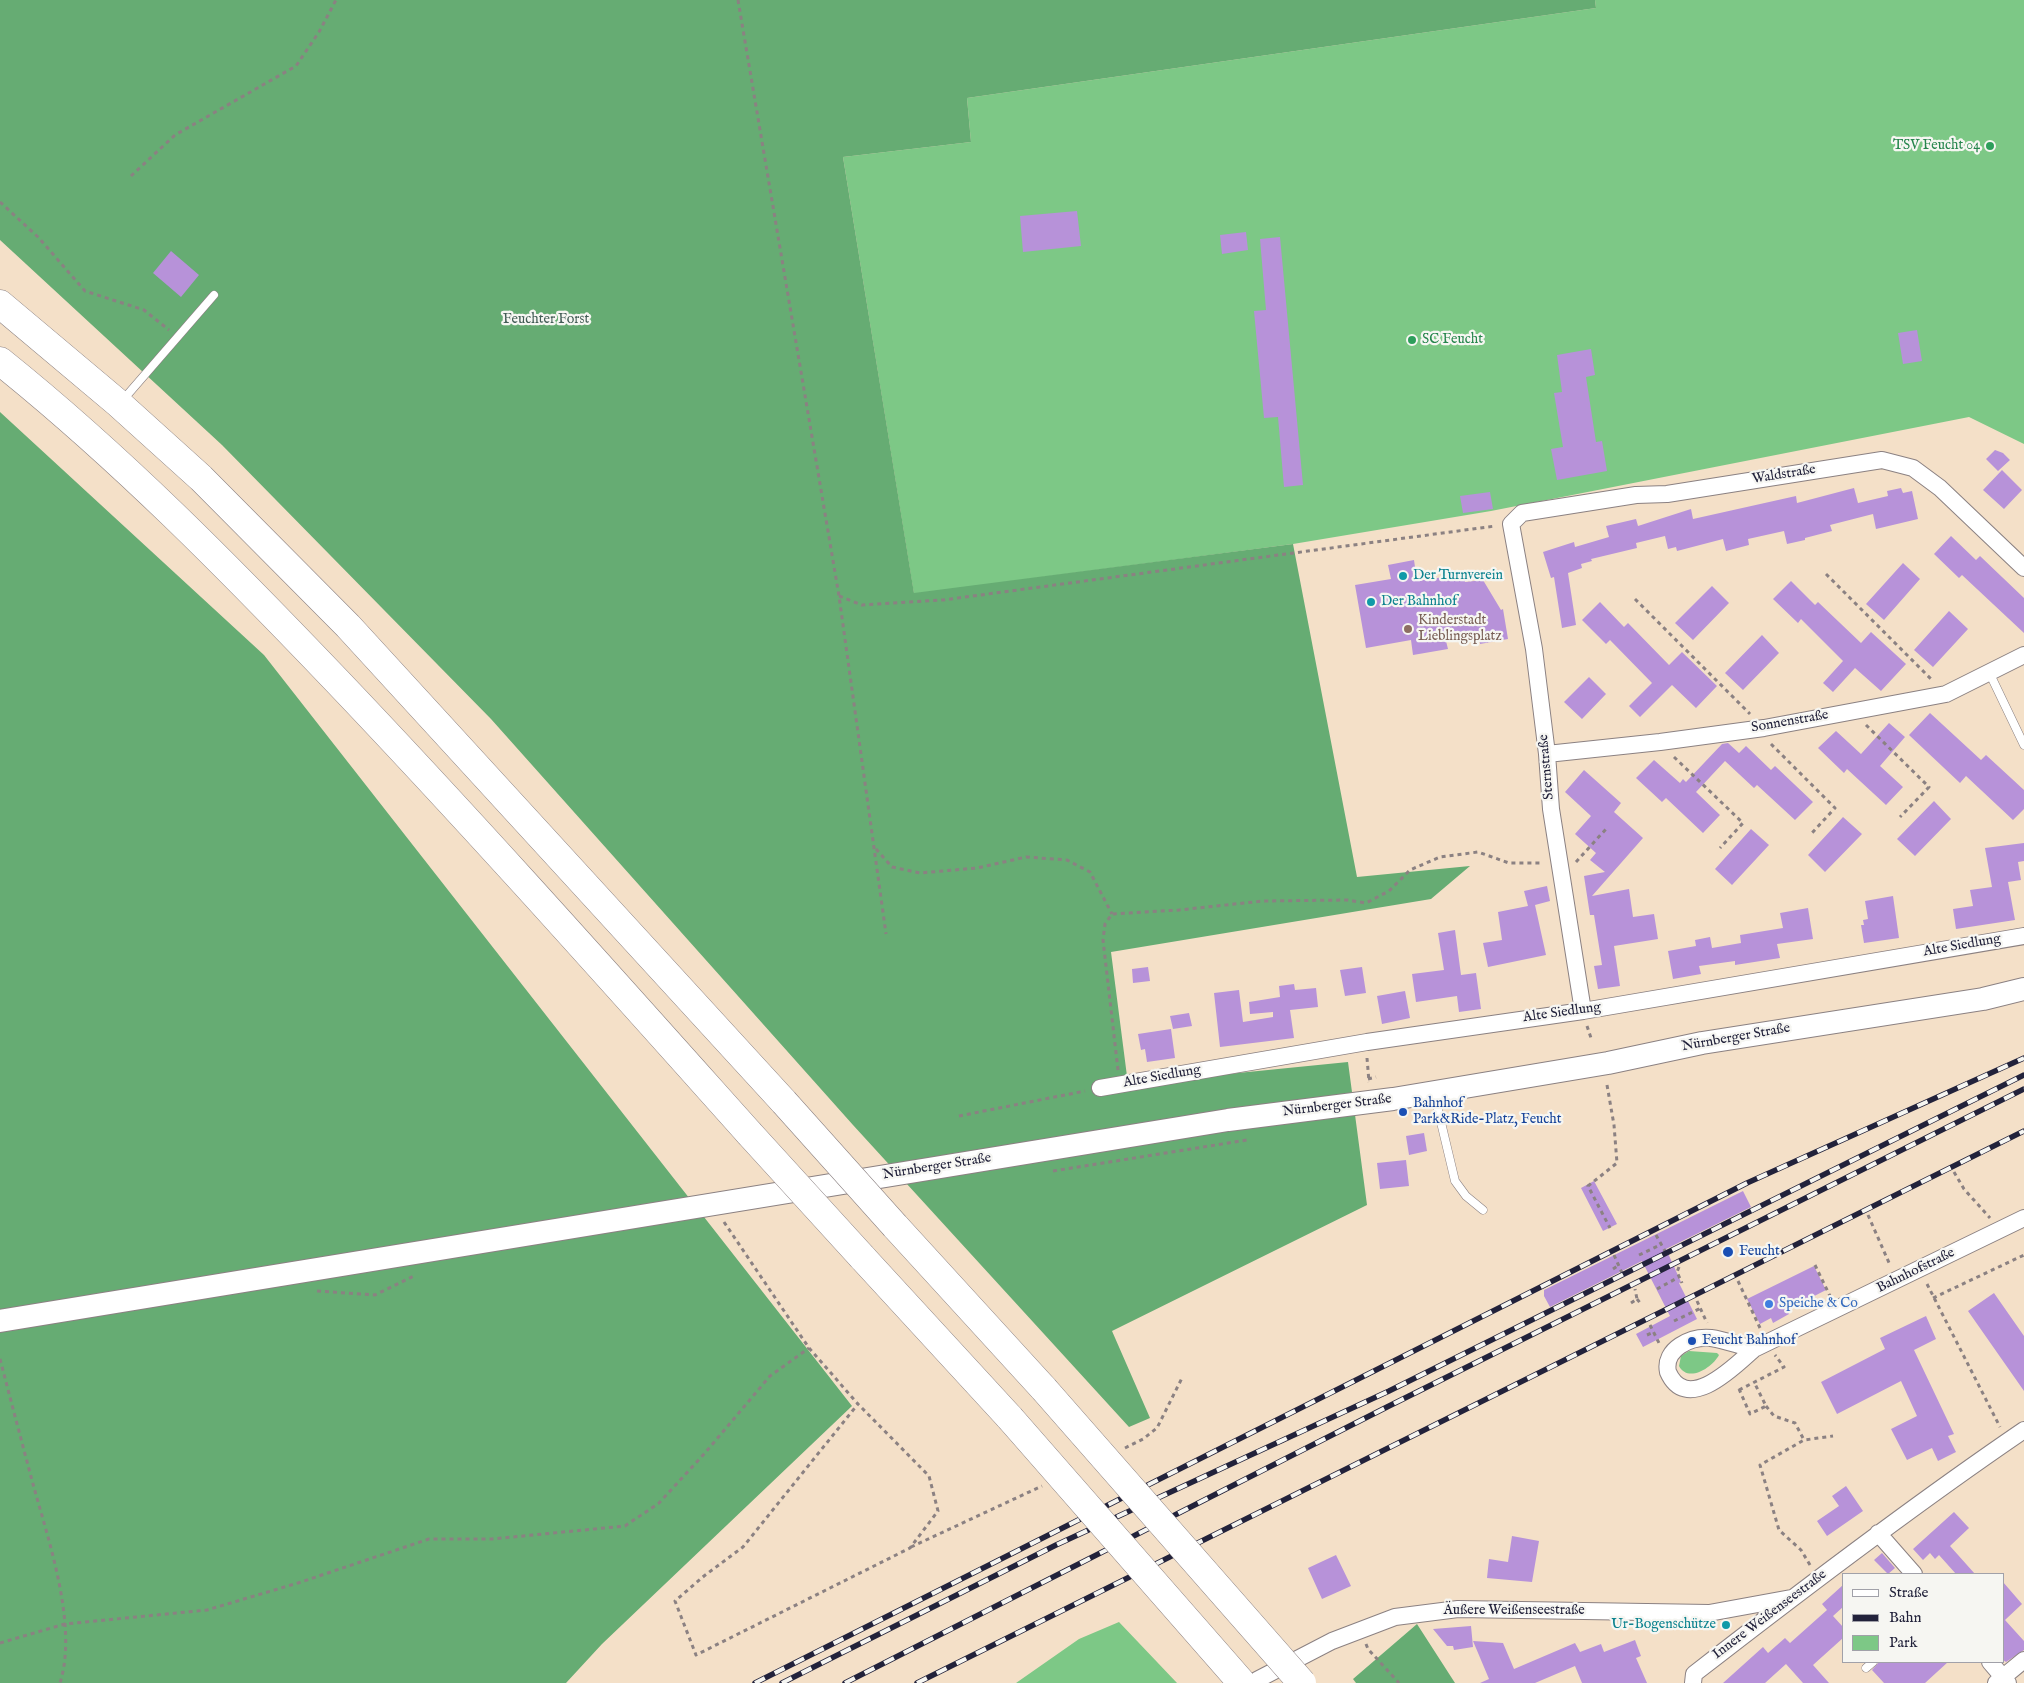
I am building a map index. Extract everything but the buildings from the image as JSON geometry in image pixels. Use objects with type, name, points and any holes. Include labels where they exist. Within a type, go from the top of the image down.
[{"type":"highway","points":[[0,304],[119,404],[201,478],[348,626],[1044,1388],[1302,1683]]},
{"type":"highway","points":[[0,361],[186,527],[260,601],[492,846],[749,1133],[1010,1418],[1242,1683]]},
{"type":"main road","name":"Nürnberger Straße","points":[[0,1321],[767,1194],[1247,1118],[1434,1092],[1608,1063],[1702,1043],[1984,999],[2024,989]]},
{"type":"street","name":"Waldstraße","points":[[1511,524],[1522,513],[1636,495],[1666,494],[1882,460],[1913,468],[1940,488],[2024,568]]},
{"type":"street","name":"Sternstraße","points":[[1511,524],[1534,649],[1547,754],[1551,808],[1583,1011]]},
{"type":"street","name":"Sonnenstraße","points":[[1547,754],[1660,742],[1764,728],[1946,694],[2024,655]]},
{"type":"street","name":"Alte Siedlung","points":[[1100,1088],[1366,1042],[1583,1011],[2024,936]]},
{"type":"street","name":"Bahnhofstraße","points":[[1760,1346],[1711,1338],[1692,1341],[1677,1348],[1670,1356],[1668,1372],[1679,1386],[1695,1389],[1706,1387],[1760,1346],[2024,1218]]},
{"type":"street","name":"Innere Weißenseestraße","points":[[1693,1683],[1694,1674],[1791,1598],[1878,1533],[2024,1430]]},
{"type":"street","points":[[1878,1533],[1913,1573]]},
{"type":"street","name":"Äußere Weißenseestraße","points":[[1251,1683],[1332,1641],[1395,1617],[1458,1609],[1709,1613],[1791,1598]]},
{"type":"street","points":[[1991,1663],[2002,1681],[2024,1660]]},
{"type":"lane","points":[[119,404],[214,295]]},
{"type":"lane","points":[[1989,672],[2024,745]]},
{"type":"lane","points":[[1434,1092],[1455,1181],[1466,1196],[1482,1210]]},
{"type":"lane","points":[[1866,1668],[1872,1663]]},
{"type":"path","points":[[131,176],[175,135],[296,66],[319,32],[336,0]]},
{"type":"path","points":[[738,0],[838,596],[876,848],[886,934]]},
{"type":"path","points":[[0,202],[38,237],[86,290],[144,310],[178,336]]},
{"type":"path","points":[[838,596],[862,605],[943,600],[1511,524]]},
{"type":"path","points":[[1826,574],[1946,694]]},
{"type":"path","points":[[1698,672],[1703,667]]},
{"type":"path","points":[[1856,710],[1860,720],[1929,787],[1900,817]]},
{"type":"path","points":[[1660,742],[1743,823],[1720,848]]},
{"type":"path","points":[[1112,914],[1180,910],[1263,901],[1347,900],[1366,903],[1389,891],[1410,870],[1440,857],[1478,852],[1509,863],[1569,869],[1606,829]]},
{"type":"path","points":[[876,848],[892,867],[920,873],[977,868],[1026,857],[1067,860],[1090,872],[1112,914]]},
{"type":"path","points":[[1112,914],[1105,924],[1103,940],[1119,1085]]},
{"type":"path","points":[[1366,1042],[1370,1102]]},
{"type":"path","points":[[1368,1079],[1376,1077]]},
{"type":"path","points":[[1606,1085],[1614,1125],[1617,1163],[1588,1186],[1610,1228]]},
{"type":"path","points":[[959,1116],[1100,1088]]},
{"type":"path","points":[[1954,1172],[1964,1189],[2000,1230]]},
{"type":"path","points":[[721,1202],[722,1220],[809,1348],[858,1404],[929,1476],[938,1511],[910,1548]]},
{"type":"path","points":[[1868,1215],[1896,1280]]},
{"type":"path","points":[[1656,1235],[1665,1251]]},
{"type":"path","points":[[1639,1255],[1662,1244]]},
{"type":"path","points":[[1614,1255],[1622,1273]]},
{"type":"path","points":[[1933,1298],[2024,1255]]},
{"type":"path","points":[[1613,1269],[1619,1265]]},
{"type":"path","points":[[1815,1265],[1836,1310]]},
{"type":"path","points":[[1679,1266],[1677,1272],[1682,1283]]},
{"type":"path","points":[[1658,1290],[1679,1277]]},
{"type":"path","points":[[1925,1280],[2008,1441]]},
{"type":"path","points":[[1738,1281],[1760,1346],[1784,1367],[1739,1390],[1750,1414],[1766,1406]]},
{"type":"path","points":[[1635,1289],[1641,1304]]},
{"type":"path","points":[[1630,1303],[1638,1299]]},
{"type":"path","points":[[1697,1302],[1706,1319]]},
{"type":"path","points":[[1674,1321],[1701,1308]]},
{"type":"path","points":[[1650,1325],[1659,1343]]},
{"type":"path","points":[[1647,1335],[1654,1332]]},
{"type":"path","points":[[0,1643],[65,1624],[207,1610],[298,1584],[429,1539],[492,1538],[625,1526],[659,1503],[705,1453],[770,1376],[809,1348]]},
{"type":"path","points":[[0,1358],[54,1559],[65,1624],[65,1666],[60,1683]]},
{"type":"path","points":[[1116,1452],[1143,1439],[1157,1428],[1182,1378]]},
{"type":"path","points":[[1754,1382],[1766,1406],[1774,1416],[1795,1423],[1804,1440]]},
{"type":"path","points":[[858,1404],[743,1547],[704,1576],[675,1601],[696,1655],[910,1548],[1044,1485]]},
{"type":"path","points":[[1818,1579],[1801,1550],[1779,1530],[1760,1465],[1804,1440],[1833,1436]]},
{"type":"path","points":[[1362,1629],[1368,1649],[1399,1683]]},
{"type":"green space","name":"Feuchter Forst","points":[[0,0],[1595,0],[1596,8],[967,98],[971,142],[843,157],[914,593],[1293,544],[1357,877],[1470,866],[1431,899],[1111,952],[1128,1084],[1348,1062],[1367,1205],[1112,1331],[1150,1418],[1129,1427],[853,1125],[491,719],[222,445],[0,240]]},
{"type":"green space","name":"SC Feucht","points":[[1595,0],[2024,0],[2024,444],[1969,417],[1491,511],[1293,544],[914,594],[843,157],[971,142],[967,98],[1596,8]]},
{"type":"green space","points":[[0,412],[264,655],[852,1406],[602,1644],[566,1683],[0,1683]]},
{"type":"green space","points":[[1689,1351],[1717,1353],[1719,1355],[1706,1369],[1700,1372],[1688,1373],[1679,1366],[1681,1356]]},
{"type":"green space","points":[[1119,1622],[1177,1683],[1016,1683],[1079,1639]]},
{"type":"green space","points":[[1417,1624],[1455,1683],[1356,1683],[1353,1679]]},
{"type":"railway","points":[[755,1683],[1747,1183],[2024,1058]]},
{"type":"railway","points":[[782,1683],[1056,1545],[1389,1391],[2024,1075]]},
{"type":"railway","points":[[845,1683],[1387,1407],[2024,1089]]},
{"type":"railway","points":[[917,1683],[2024,1131]]},
{"type":"place","name":"TSV Feucht 04","points":[[1990,146]]},
{"type":"place","name":"SC Feucht","points":[[1412,340]]},
{"type":"place","name":"Der Turnverein","points":[[1403,576]]},
{"type":"place","name":"Der Bahnhof","points":[[1371,602]]},
{"type":"place","name":"Kinderstadt Lieblingsplatz","points":[[1408,629]]},
{"type":"place","name":"Bahnhof Park&Ride-Platz, Feucht","points":[[1403,1112]]},
{"type":"place","name":"Feucht","points":[[1728,1252]]},
{"type":"place","name":"Speiche & Co","points":[[1769,1304]]},
{"type":"place","name":"Feucht Bahnhof","points":[[1692,1341]]},
{"type":"place","name":"Ur-Bogenschütze","points":[[1726,1625]]}]
